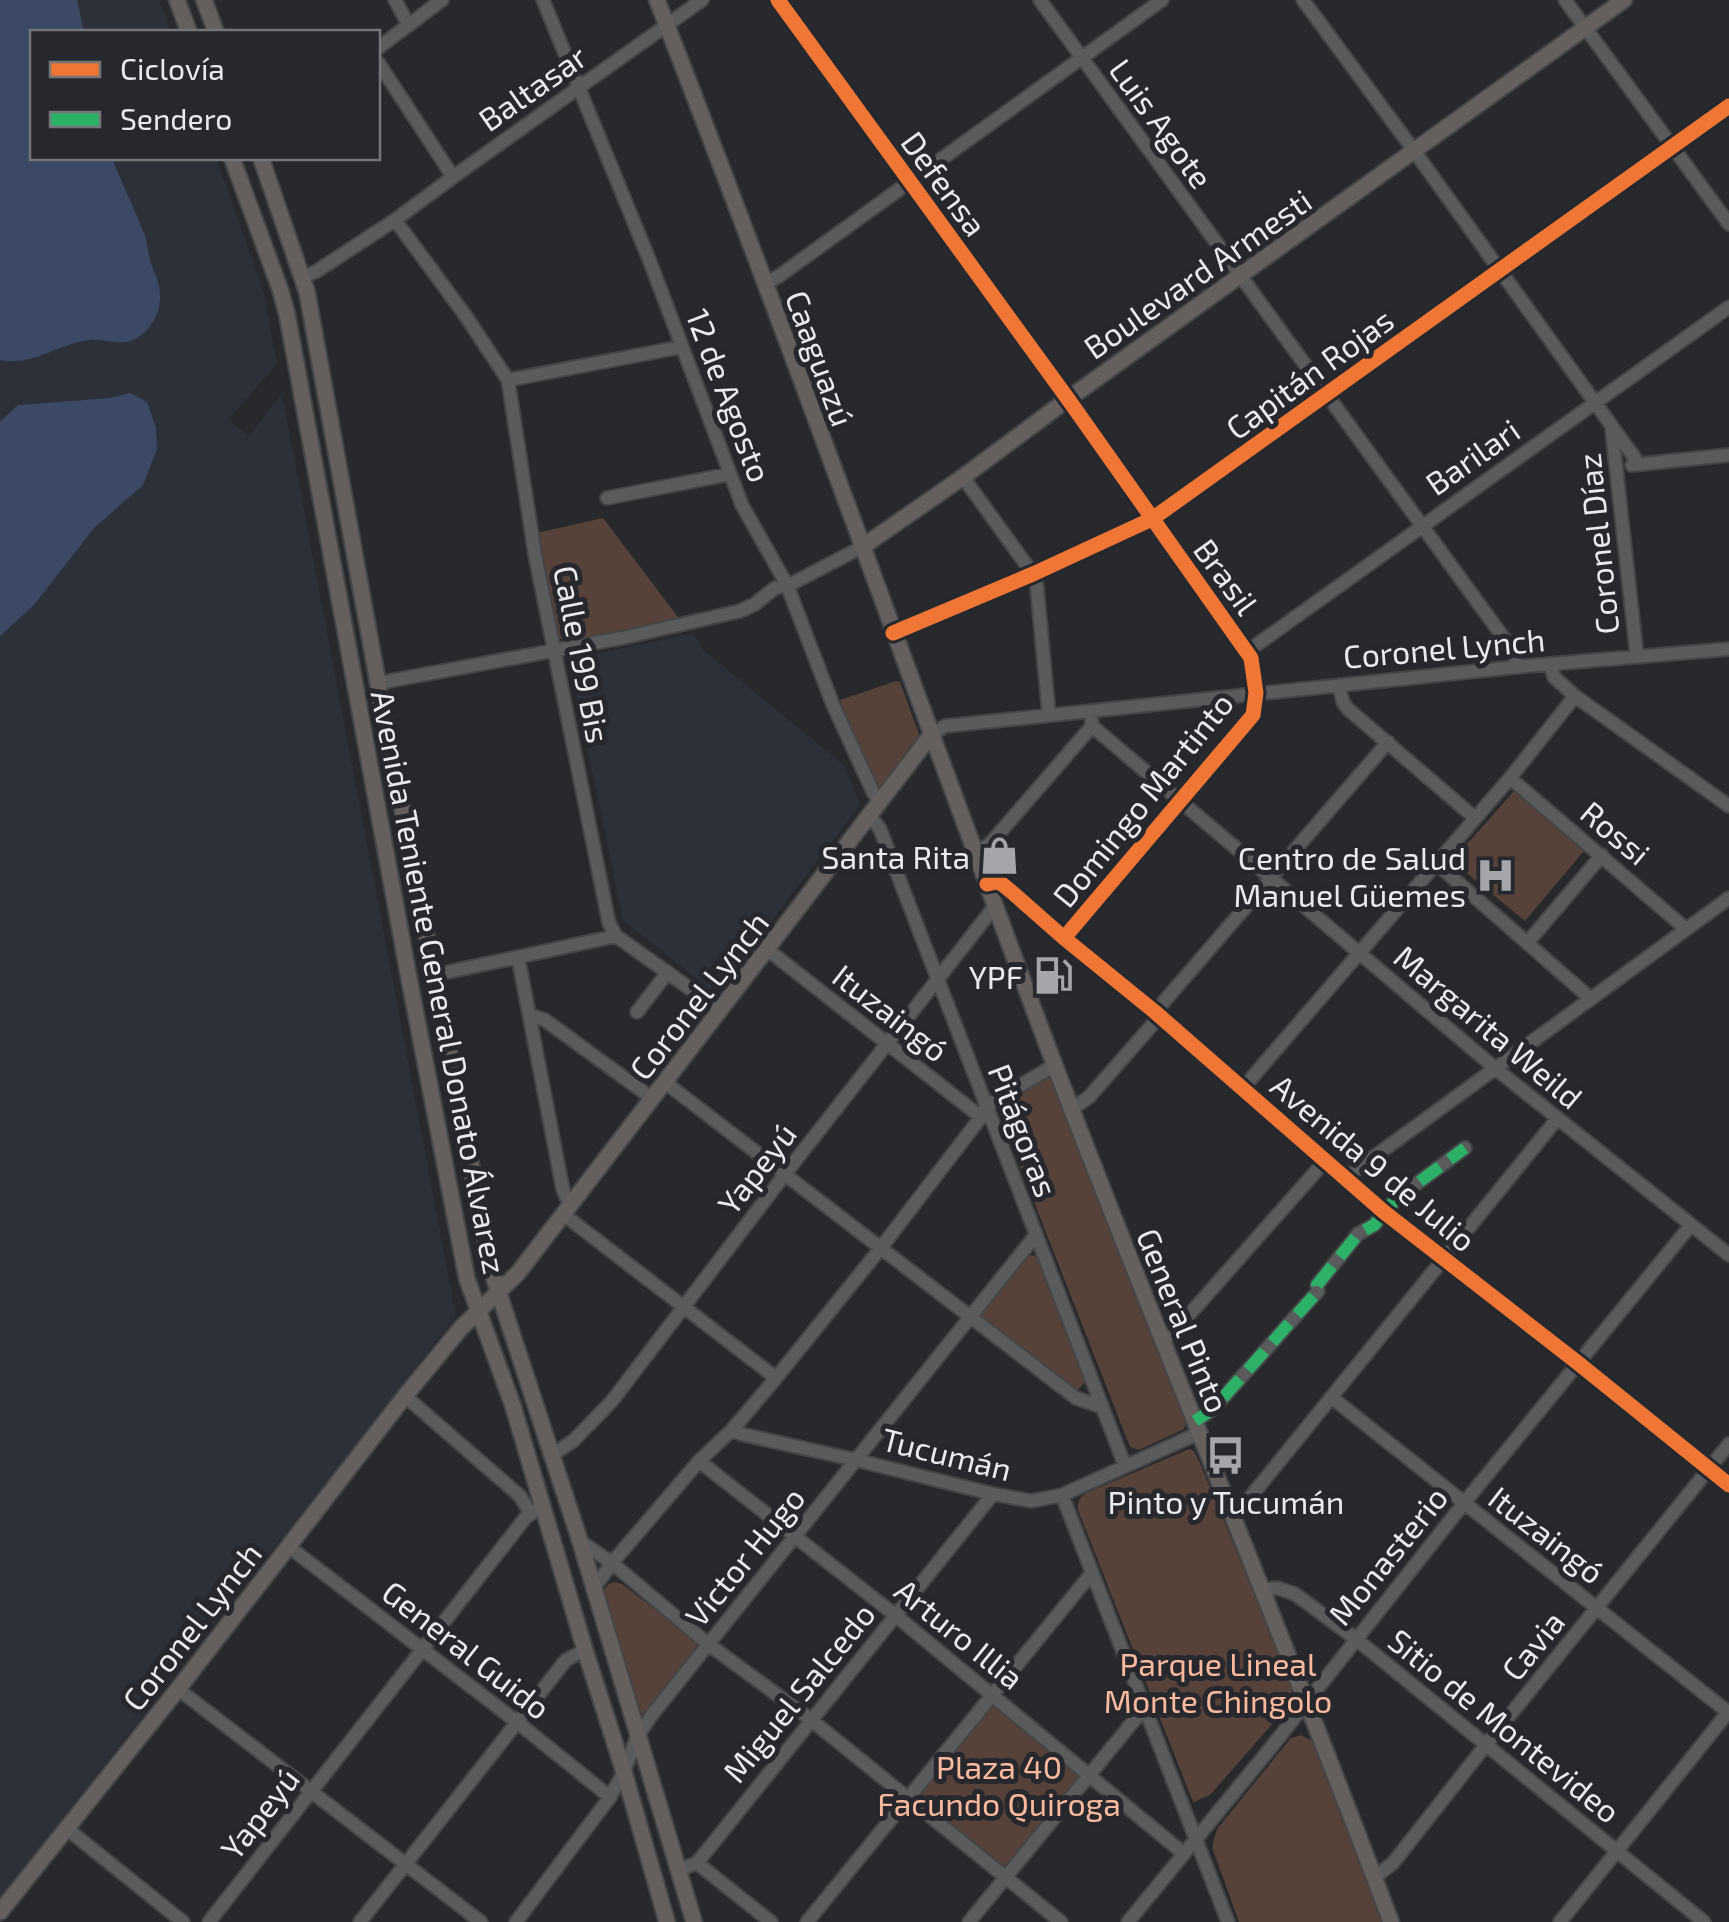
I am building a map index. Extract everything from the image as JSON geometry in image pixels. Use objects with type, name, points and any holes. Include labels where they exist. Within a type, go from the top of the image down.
[{"type":"main road","points":[[177,0],[187,30]]},
{"type":"main road","points":[[204,0],[215,30]]},
{"type":"main road","name":"Caaguazú","points":[[657,0],[931,736]]},
{"type":"main road","name":"Boulevard Armesti","points":[[862,547],[1624,0]]},
{"type":"main road","name":"Avenida Teniente General Donato Álvarez","points":[[233,160],[287,314],[467,1279],[513,1406],[536,1488],[536,1510],[624,1772],[666,1922]]},
{"type":"main road","name":"Avenida Teniente General Donato Álvarez","points":[[262,160],[303,277],[486,1246],[580,1540],[694,1922]]},
{"type":"main road","name":"Coronel Lynch","points":[[0,1912],[405,1396],[462,1328],[518,1272],[931,736]]},
{"type":"main road","name":"General Pinto","points":[[931,736],[1161,1342],[1263,1589],[1391,1922]]},
{"type":"street","points":[[395,0],[408,24]]},
{"type":"street","points":[[380,46],[442,0]]},
{"type":"street","name":"12 de Agosto","points":[[544,0],[742,505],[787,585],[875,809]]},
{"type":"street","name":"Baltasar","points":[[303,277],[317,272],[395,220],[702,0]]},
{"type":"street","name":"Defensa","points":[[778,0],[1068,399]]},
{"type":"street","name":"Luis Agote","points":[[1040,0],[1511,648],[1518,666]]},
{"type":"street","points":[[765,284],[1162,0]]},
{"type":"street","name":"Coronel Díaz","points":[[1303,0],[1639,464]]},
{"type":"street","points":[[1566,0],[1729,224]]},
{"type":"street","points":[[380,65],[452,176]]},
{"type":"street","name":"Capitán Rojas","points":[[893,633],[1152,519],[1729,106]]},
{"type":"street","points":[[395,220],[508,380],[681,346]]},
{"type":"street","name":"Barilari","points":[[1248,651],[1729,307]]},
{"type":"street","name":"Calle 199 Bis","points":[[508,380],[526,507],[609,923],[616,936]]},
{"type":"street","name":"Brasil","points":[[1068,399],[1248,651],[1256,693]]},
{"type":"street","name":"Coronel Díaz","points":[[1611,426],[1637,657]]},
{"type":"street","points":[[1617,466],[1729,455]]},
{"type":"street","points":[[607,498],[730,474]]},
{"type":"street","points":[[963,477],[1032,574],[1049,715]]},
{"type":"street","name":"Boulevard Armesti","points":[[378,683],[686,624],[748,608],[775,588],[862,547]]},
{"type":"street","name":"Coronel Lynch","points":[[931,736],[945,726],[1729,648]]},
{"type":"street","points":[[1550,664],[1554,677],[1575,696],[1729,806]]},
{"type":"street","points":[[1339,685],[1342,702],[1475,818]]},
{"type":"street","name":"Domingo Martinto","points":[[1064,938],[1250,720],[1256,693]]},
{"type":"street","points":[[1243,1088],[1510,778],[1575,696]]},
{"type":"street","points":[[975,853],[990,844],[1092,726],[1090,711]]},
{"type":"street","name":"Margarita Weild","points":[[1092,726],[1496,1069],[1729,1255]]},
{"type":"street","points":[[1072,1109],[1089,1097],[1271,876],[1388,742]]},
{"type":"street","name":"Rossi","points":[[1510,778],[1686,929]]},
{"type":"street","name":"Pitágoras","points":[[875,809],[984,1112],[1125,1466]]},
{"type":"street","points":[[1528,942],[1602,855]]},
{"type":"street","points":[[1437,864],[1590,998]]},
{"type":"street","name":"Avenida 9 de Julio","points":[[987,884],[1002,884],[1384,1212],[1729,1485]]},
{"type":"street","points":[[1346,1178],[1729,898]]},
{"type":"street","name":"Yapeyú","points":[[552,1455],[573,1442],[612,1401],[995,906]]},
{"type":"street","points":[[434,975],[616,936],[720,1010]]},
{"type":"street","name":"Ituzaingó","points":[[768,950],[887,1044],[984,1112]]},
{"type":"street","points":[[518,956],[568,1208],[684,1308],[776,1378]]},
{"type":"street","points":[[637,1012],[668,972]]},
{"type":"street","points":[[530,1015],[544,1020],[653,1099]]},
{"type":"street","points":[[594,1588],[698,1461],[732,1430],[776,1378],[984,1112],[1054,1064]]},
{"type":"street","points":[[666,1082],[1076,1398],[1102,1407]]},
{"type":"street","points":[[1232,1511],[1248,1500],[1557,1119]]},
{"type":"street","name":"Tucumán","points":[[732,1430],[993,1494],[1030,1500],[1062,1495],[1197,1427],[1318,1291],[1318,1285],[1358,1234],[1374,1226],[1396,1199],[1464,1148]]},
{"type":"street","points":[[1161,1342],[1326,1160]]},
{"type":"street","name":"Monasterio","points":[[1128,1922],[1691,1225]]},
{"type":"street","name":"Victor Hugo","points":[[516,1922],[610,1797],[651,1716],[1035,1236]]},
{"type":"street","points":[[405,1396],[536,1510]]},
{"type":"street","name":"Ituzaingó","points":[[1331,1397],[1729,1712]]},
{"type":"street","name":"Cavia","points":[[1374,1878],[1393,1864],[1729,1444]]},
{"type":"street","name":"Arturo Illia","points":[[698,1461],[895,1615],[1183,1853]]},
{"type":"street","points":[[520,1496],[536,1488]]},
{"type":"street","name":"Miguel Salcedo","points":[[697,1863],[993,1494]]},
{"type":"street","points":[[1062,1495],[1228,1922]]},
{"type":"street","name":"Yapeyú","points":[[209,1922],[536,1510]]},
{"type":"street","points":[[580,1540],[1061,1922]]},
{"type":"street","name":"General Guido","points":[[288,1546],[610,1797]]},
{"type":"street","points":[[806,1922],[1091,1574]]},
{"type":"street","name":"Sitio de Montevideo","points":[[1263,1589],[1278,1588],[1295,1594],[1356,1639],[1704,1922]]},
{"type":"street","points":[[360,1922],[566,1660],[584,1650]]},
{"type":"street","points":[[178,1689],[481,1922]]},
{"type":"street","points":[[969,1922],[1145,1707]]},
{"type":"street","points":[[1560,1922],[1729,1712]]},
{"type":"street","points":[[66,1828],[184,1922]]},
{"type":"street","points":[[678,1870],[697,1863],[772,1922]]},
{"type":"shaded area","points":[[0,0],[159,0],[170,30],[30,30],[30,160],[217,160],[263,289],[277,364],[228,420],[249,436],[282,393],[456,1316],[0,1898]]},
{"type":"shaded area","points":[[693,633],[702,649],[845,766],[860,805],[720,988],[711,991],[623,920],[570,664],[573,659]]},
{"type":"green space","points":[[603,518],[681,621],[568,642],[557,637],[537,533]]},
{"type":"green space","points":[[900,682],[920,737],[880,789],[840,700]]},
{"type":"green space","points":[[1515,790],[1584,851],[1525,921],[1452,861]]},
{"type":"green space","points":[[1048,1076],[1187,1421],[1184,1429],[1139,1450],[1130,1447],[1000,1115],[1006,1101]]},
{"type":"green space","points":[[1030,1255],[1040,1261],[1086,1381],[1078,1390],[977,1316],[1023,1258]]},
{"type":"green space","name":"Parque Lineal Monte Chingolo","points":[[1189,1449],[1200,1463],[1295,1698],[1210,1795],[1193,1802],[1078,1510],[1079,1500],[1086,1493]]},
{"type":"green space","points":[[615,1582],[697,1642],[698,1648],[646,1714],[639,1713],[602,1593]]},
{"type":"green space","name":"Plaza 40 Facundo Quiroga","points":[[991,1695],[1088,1774],[1006,1877],[906,1798]]},
{"type":"green space","points":[[1301,1735],[1314,1742],[1383,1922],[1239,1922],[1213,1850],[1217,1829],[1291,1738]]},
{"type":"water","points":[[0,0],[77,0],[84,30],[30,30],[30,160],[113,160],[145,236],[160,303],[146,330],[127,342],[89,340],[34,358],[0,360]]},
{"type":"water","points":[[130,393],[147,402],[156,428],[157,449],[143,485],[94,528],[34,605],[0,636],[0,422],[18,405]]},
{"type":"marked path","points":[[1195,1421],[1213,1409],[1318,1291],[1317,1285],[1358,1234],[1374,1225],[1396,1199],[1465,1148]]},
{"type":"cycle path","points":[[778,0],[1251,658],[1256,693],[1253,715],[1064,938]]},
{"type":"cycle path","points":[[893,633],[1152,519],[1729,106]]},
{"type":"cycle path","points":[[987,884],[1002,884],[1384,1212],[1729,1485]]},
{"type":"place","name":"Santa Rita","points":[[1000,856]]},
{"type":"place","name":"Centro de Salud Manuel Güemes","points":[[1496,875]]},
{"type":"place","name":"YPF","points":[[1053,976]]},
{"type":"place","name":"Pinto y Tucumán","points":[[1226,1456]]}]
